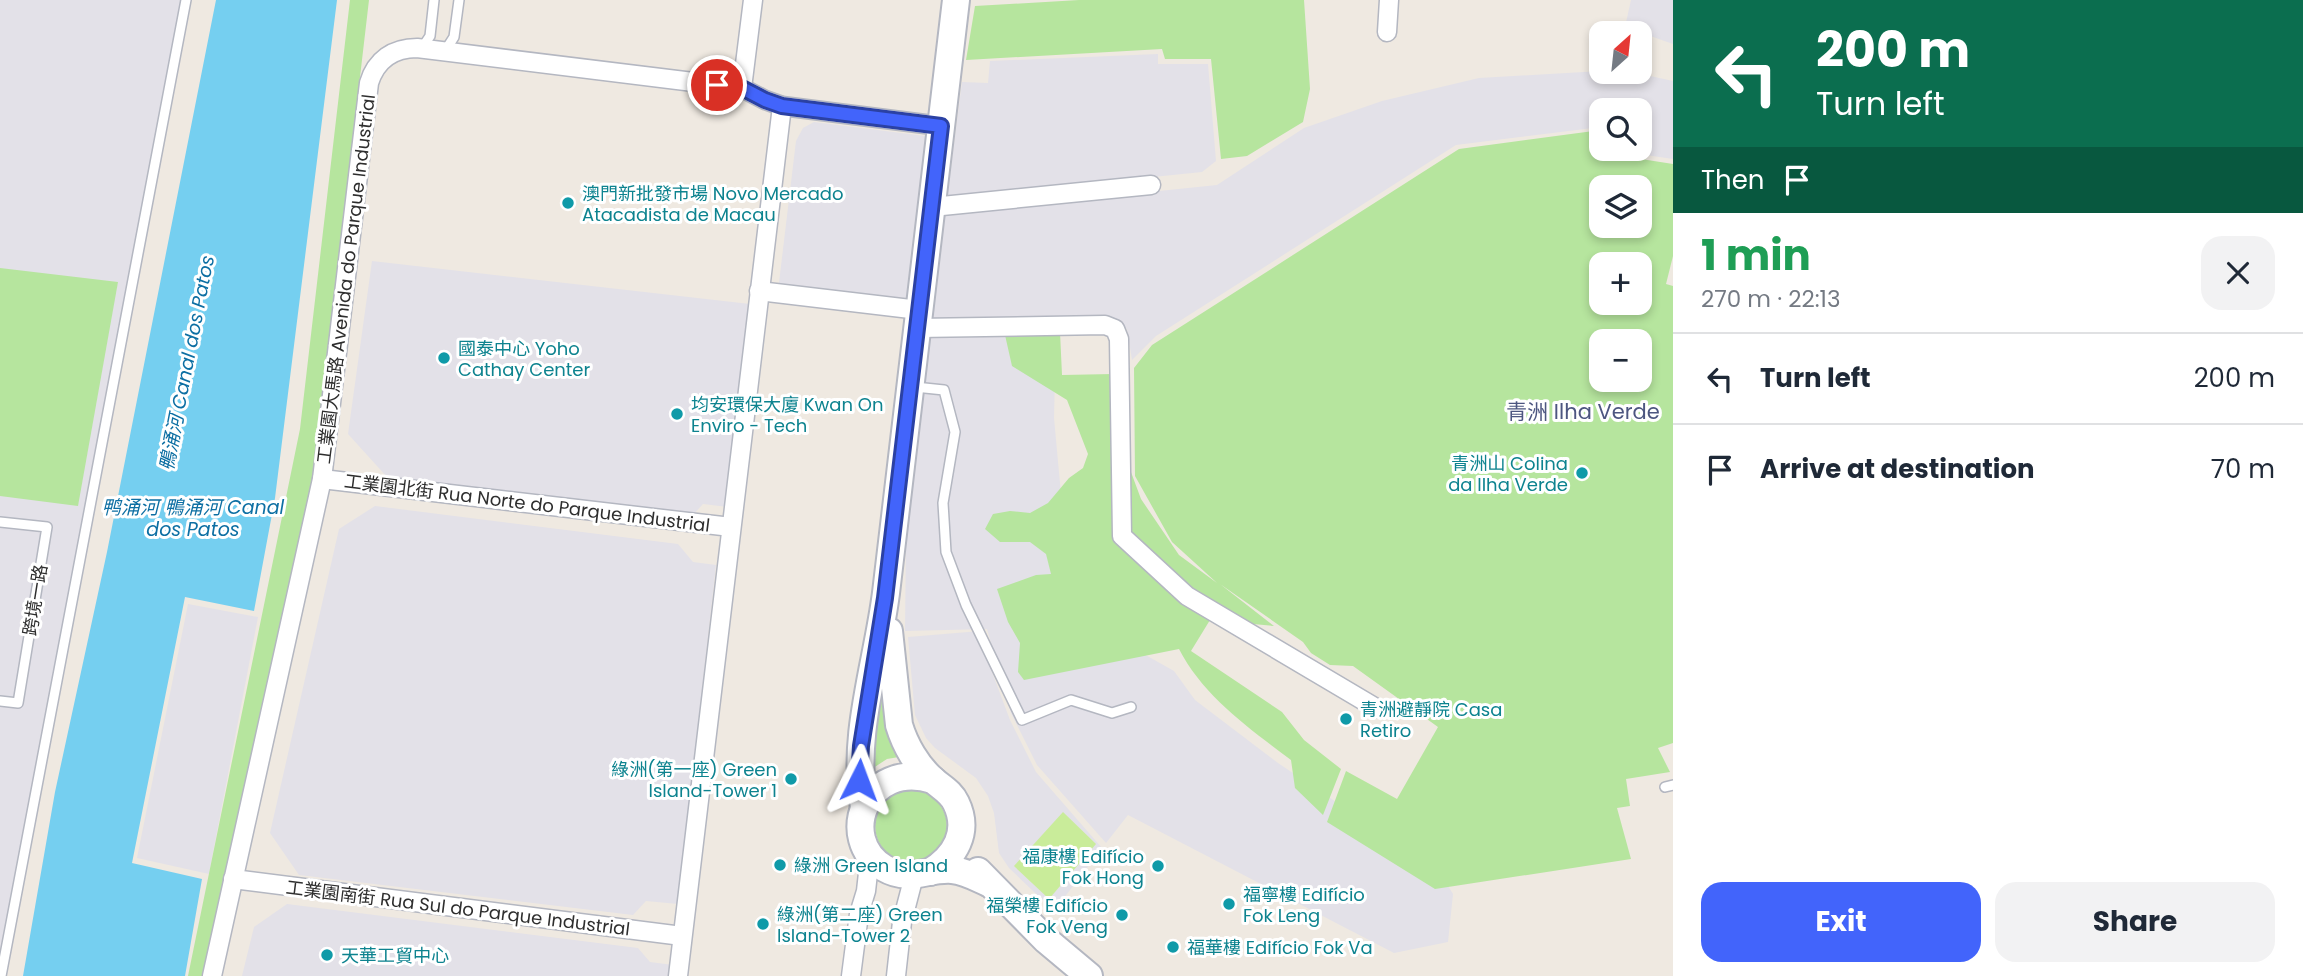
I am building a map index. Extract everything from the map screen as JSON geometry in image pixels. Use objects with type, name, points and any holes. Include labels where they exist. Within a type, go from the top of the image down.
[{"type":"main road","points":[[864,807],[859,780],[861,746],[885,598],[956,0]]},
{"type":"main road","points":[[885,598],[899,725],[903,738],[916,760],[933,780],[946,789],[956,803],[961,818],[961,835],[955,851],[944,863],[922,874]]},
{"type":"main road","points":[[933,780],[917,775],[900,776],[884,782],[872,793],[864,807],[860,824],[870,855],[882,867],[897,874],[952,870],[970,874],[988,883]]},
{"type":"main road","points":[[961,835],[975,866],[988,883],[1046,940],[1088,976]]},
{"type":"street","points":[[742,88],[753,0]]},
{"type":"street","points":[[1387,32],[1388,0]]},
{"type":"street","name":"工業園大馬路 Avenida do Parque Industrial","points":[[212,976],[322,479],[369,83],[377,67],[389,54],[406,48],[438,45],[468,54],[742,88],[782,106],[941,126]]},
{"type":"street","points":[[678,976],[782,106]]},
{"type":"street","points":[[932,207],[1152,185]]},
{"type":"street","points":[[759,291],[918,319],[1105,325],[1115,329],[1119,339],[1122,536],[1188,596],[1376,708]]},
{"type":"street","name":"工業園北街 Rua Norte do Parque Industrial","points":[[322,479],[731,527]]},
{"type":"street","points":[[851,976],[870,855]]},
{"type":"street","points":[[896,976],[902,922],[922,874]]},
{"type":"street","name":"工業園南街 Rua Sul do Parque Industrial","points":[[233,879],[682,936]]},
{"type":"lane","points":[[1,976],[187,0]]},
{"type":"lane","points":[[434,0],[438,45]]},
{"type":"lane","points":[[438,45],[459,0]]},
{"type":"lane","points":[[909,386],[944,390],[955,432],[943,503],[946,552],[967,605],[1022,720],[1071,700],[1112,713],[1131,707]]},
{"type":"lane","name":"跨境一路","points":[[0,522],[47,527],[18,703],[0,701]]},
{"type":"shaded area","points":[[0,0],[186,0],[0,976]]},
{"type":"shaded area","points":[[1631,0],[1673,0],[1673,44],[1652,37],[1652,21],[1626,21]]},
{"type":"shaded area","points":[[1158,54],[1158,64],[1208,64],[1216,161],[1202,172],[947,198],[962,82],[988,83],[990,61]]},
{"type":"shaded area","points":[[1589,72],[1589,84],[1652,84],[1652,76],[1673,81],[1673,159],[1652,156],[1652,98],[1589,98],[1589,128],[1456,145],[1156,336],[1132,360],[1127,329],[1112,320],[932,320],[945,213],[1217,185],[1304,128],[1382,101],[1479,78]]},
{"type":"shaded area","points":[[814,122],[933,137],[910,307],[778,291],[796,141],[803,128]]},
{"type":"shaded area","points":[[372,261],[750,304],[728,507],[703,504],[691,517],[387,477],[348,434]]},
{"type":"shaded area","points":[[931,331],[1056,333],[1054,418],[1062,505],[1101,630],[1174,671],[1195,700],[1278,763],[1439,871],[1453,894],[1448,942],[1394,953],[1128,815],[1106,843],[1037,765],[1011,713],[987,629],[905,631],[906,539]]},
{"type":"shaded area","points":[[375,506],[678,544],[693,562],[716,565],[678,904],[646,901],[633,915],[299,875],[270,833],[339,529]]},
{"type":"shaded area","points":[[188,604],[258,617],[209,874],[137,858]]},
{"type":"shaded area","points":[[980,631],[1010,720],[1036,772],[1102,848],[1054,911],[1009,868],[999,853],[994,813],[988,796],[976,778],[935,748],[926,738],[915,715],[908,637]]},
{"type":"shaded area","points":[[287,904],[638,948],[650,962],[673,965],[671,976],[242,976],[254,927]]},
{"type":"green space","points":[[350,0],[369,0],[313,479],[204,976],[188,976],[300,429]]},
{"type":"green space","points":[[1079,0],[1304,0],[1310,89],[1303,122],[1247,156],[1221,159],[1211,59],[1165,59],[1162,49],[966,60],[975,6]]},
{"type":"green space","name":"青洲山 Colina da Ilha Verde","points":[[1589,132],[1589,161],[1652,161],[1673,164],[1673,256],[1666,284],[1673,286],[1673,743],[1658,748],[1670,772],[1626,779],[1630,806],[1617,808],[1631,859],[1435,889],[1327,822],[1346,771],[1397,799],[1438,727],[1353,666],[1330,665],[1311,653],[1303,642],[1220,584],[1274,626],[1210,620],[1191,651],[1282,712],[1304,740],[1341,769],[1323,815],[1295,788],[1291,760],[1214,697],[1179,649],[1024,680],[1018,672],[1020,643],[1008,622],[997,589],[1036,575],[1051,574],[1046,554],[1030,542],[1000,542],[985,529],[993,514],[1010,511],[1030,513],[1048,503],[1069,478],[1083,468],[1088,454],[1067,400],[1012,366],[1005,335],[1060,332],[1062,375],[1113,374],[1130,368],[1128,464],[1141,499],[1179,555],[1217,583],[1172,542],[1135,476],[1134,368],[1152,345],[1459,149]]},
{"type":"green space","points":[[0,268],[118,282],[78,506],[0,496]]},
{"type":"green space","points":[[880,679],[883,711],[899,757],[887,759],[867,772]]},
{"type":"green space","points":[[911,790],[931,796],[941,806],[947,826],[941,846],[931,856],[911,862],[891,856],[881,846],[875,826],[881,806],[891,796]]},
{"type":"green space","points":[[1063,812],[1096,844],[1049,899],[1014,866]]},
{"type":"water","name":"鸭涌河 鴨涌河 Canal dos Patos","points":[[216,0],[337,0],[275,498],[254,611],[185,597],[132,863],[202,879],[185,976],[23,976],[55,792],[107,552]]},
{"type":"place","name":"澳門新批發市場 Novo Mercado Atacadista de Macau","points":[[568,203]]},
{"type":"place","name":"國泰中心 Yoho Cathay Center","points":[[444,358]]},
{"type":"place","name":"均安環保大廈 Kwan On Enviro - Tech","points":[[677,414]]},
{"type":"place","name":"青洲山 Colina da Ilha Verde","points":[[1582,473]]},
{"type":"place","name":"青洲避靜院 Casa Retiro","points":[[1346,719]]},
{"type":"place","name":"綠洲(第一座) Green Island-Tower 1","points":[[791,779]]},
{"type":"place","name":"綠洲 Green Island","points":[[780,865]]},
{"type":"place","name":"福康樓 Edifício Fok Hong","points":[[1158,866]]},
{"type":"place","name":"福寧樓 Edifício Fok Leng","points":[[1229,904]]},
{"type":"place","name":"福榮樓 Edifício Fok Veng","points":[[1122,915]]},
{"type":"place","name":"綠洲(第二座) Green Island-Tower 2","points":[[763,924]]},
{"type":"place","name":"福華樓 Edifício Fok Va","points":[[1173,947]]},
{"type":"place","name":"天華工貿中心","points":[[327,955]]},
{"type":"district","name":"青洲 Ilha Verde","points":[[1583,411]]},
{"type":"route","points":[[717,85],[742,88],[782,106],[941,126],[885,598],[861,746],[859,780]]},
{"type":"water label","name":"鴨涌河 Canal dos Patos","points":[[187,363]]}]
